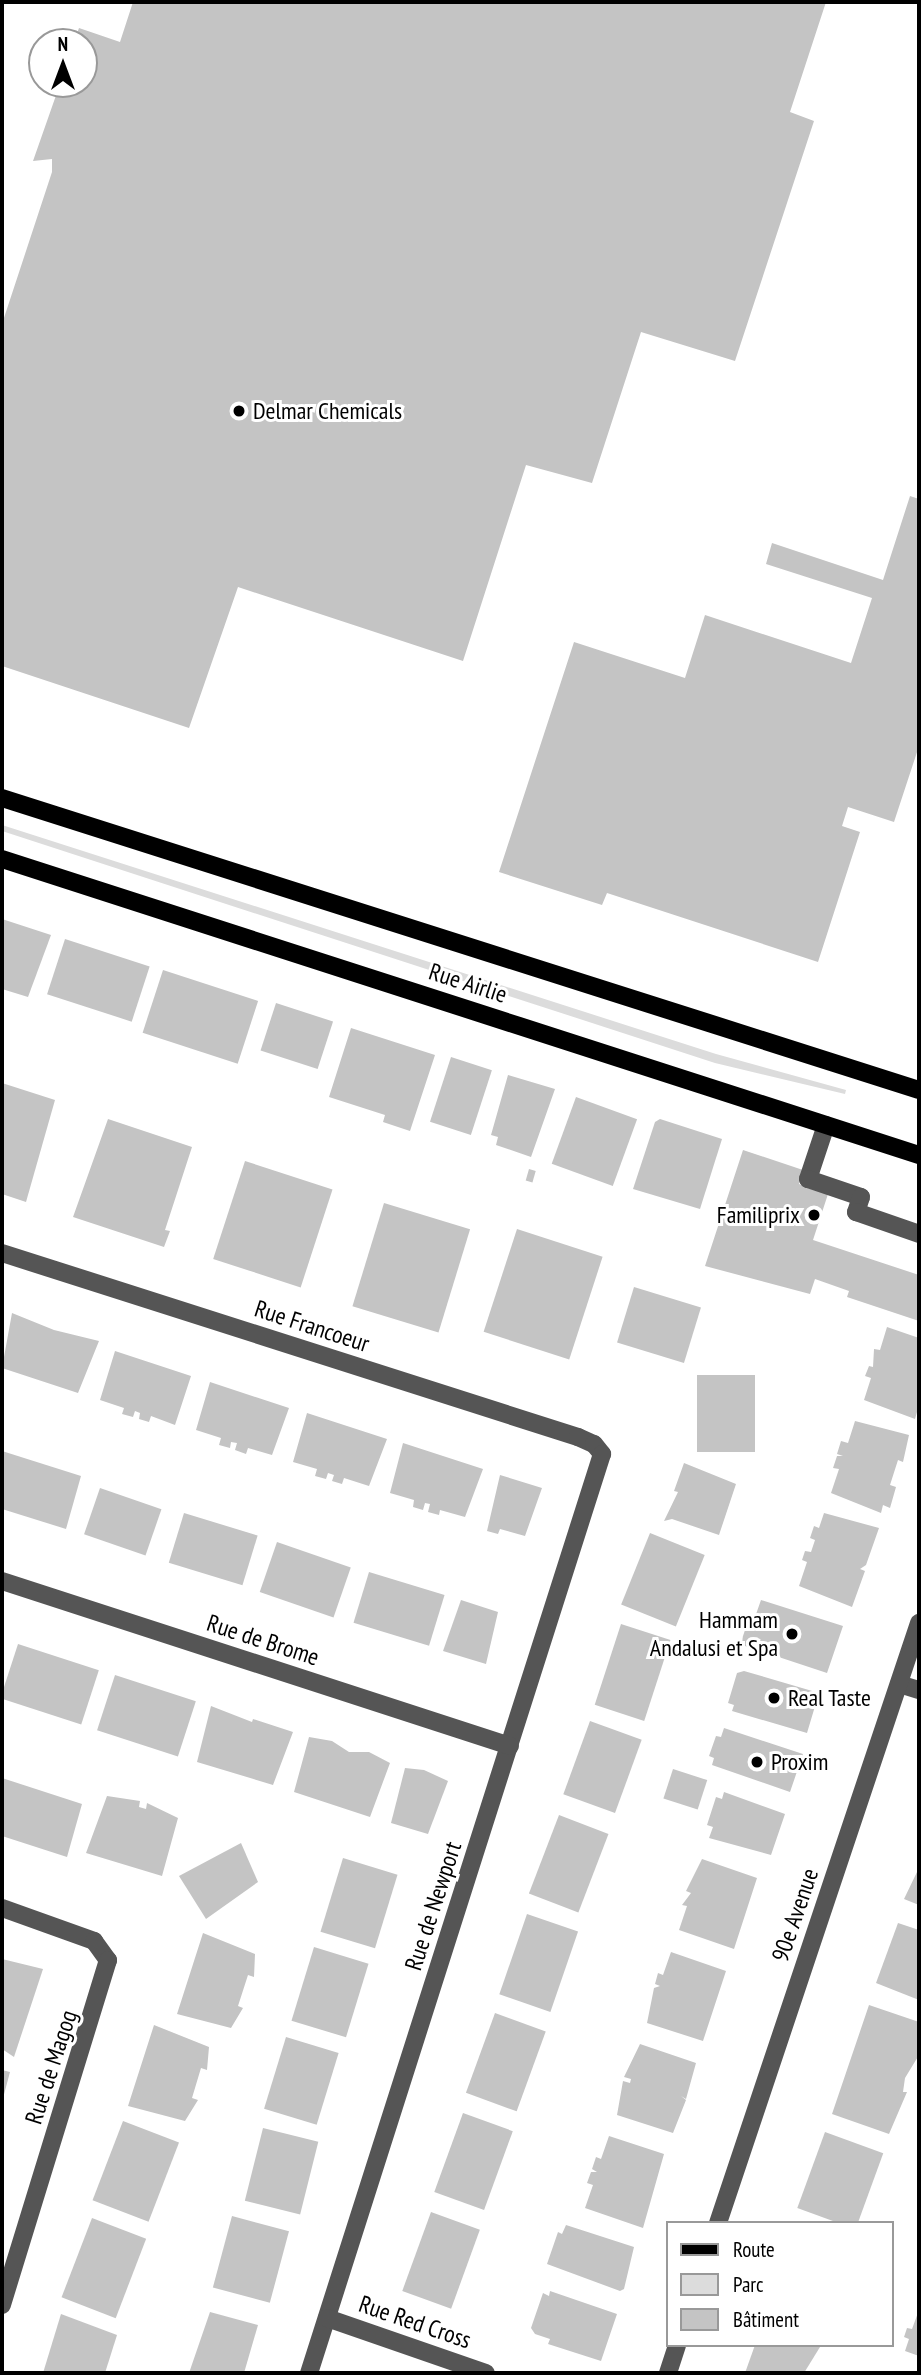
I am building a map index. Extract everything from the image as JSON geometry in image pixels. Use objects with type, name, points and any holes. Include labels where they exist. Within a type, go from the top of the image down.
[{"type":"main road","name":"Rue Airlie","points":[[2,798],[919,1090]]},
{"type":"main road","name":"Rue Airlie","points":[[2,859],[919,1155]]},
{"type":"street","points":[[826,1125],[808,1179],[861,1197],[856,1212],[919,1234]]},
{"type":"street","name":"Rue Francoeur","points":[[2,1253],[578,1437],[602,1454]]},
{"type":"street","name":"Rue de Newport","points":[[309,2373],[602,1454]]},
{"type":"street","name":"Rue de Brome","points":[[2,1581],[509,1746]]},
{"type":"street","name":"90e Avenue","points":[[719,2221],[919,1623]]},
{"type":"street","points":[[899,1684],[919,1690]]},
{"type":"street","name":"Rue de Magog","points":[[2,1908],[94,1941],[108,1960],[2,2305]]},
{"type":"street","name":"Rue Red Cross","points":[[327,2318],[486,2373]]},
{"type":"street","points":[[668,2373],[676,2347]]},
{"type":"green space","points":[[2,825],[716,1054],[846,1090],[845,1094],[715,1063],[2,831]]},
{"type":"building","points":[[133,2],[826,2],[790,112],[814,121],[735,361],[641,332],[592,483],[526,465],[463,661],[238,587],[189,728],[2,666],[2,324],[52,172],[52,159],[33,161],[55,98],[98,98],[98,34],[120,42]]},
{"type":"building","points":[[910,496],[919,499],[919,746],[894,822],[848,807],[842,826],[860,832],[818,962],[607,893],[602,905],[499,872],[574,642],[685,678],[705,615],[851,663],[872,598],[766,564],[772,543],[883,580]]},
{"type":"building","points":[[2,919],[51,935],[28,997],[2,989]]},
{"type":"building","points":[[65,939],[150,967],[132,1022],[47,994]]},
{"type":"building","points":[[163,970],[258,1001],[238,1064],[143,1033]]},
{"type":"building","points":[[276,1003],[333,1022],[318,1069],[261,1051]]},
{"type":"building","points":[[351,1028],[435,1055],[410,1131],[383,1122],[385,1115],[329,1097]]},
{"type":"building","points":[[451,1057],[492,1070],[471,1135],[430,1122]]},
{"type":"building","points":[[508,1075],[555,1089],[531,1157],[496,1145],[498,1137],[491,1135]]},
{"type":"building","points":[[2,1083],[55,1100],[26,1202],[2,1194]]},
{"type":"building","points":[[576,1097],[637,1119],[613,1186],[552,1164]]},
{"type":"building","points":[[108,1119],[192,1147],[165,1230],[170,1231],[164,1247],[73,1217]]},
{"type":"building","points":[[660,1119],[722,1139],[700,1209],[633,1189],[655,1122]]},
{"type":"building","points":[[743,1150],[803,1170],[799,1184],[828,1194],[813,1240],[919,1275],[919,1321],[847,1297],[849,1291],[815,1279],[810,1294],[705,1266]]},
{"type":"building","points":[[245,1161],[332,1189],[301,1287],[213,1259]]},
{"type":"building","points":[[529,1169],[536,1171],[532,1182],[526,1181]]},
{"type":"building","points":[[384,1203],[470,1229],[438,1333],[352,1306]]},
{"type":"building","points":[[517,1229],[603,1257],[569,1360],[484,1332]]},
{"type":"building","points":[[634,1287],[701,1307],[684,1363],[617,1342]]},
{"type":"building","points":[[12,1313],[54,1330],[99,1341],[78,1393],[2,1368]]},
{"type":"building","points":[[887,1327],[919,1338],[919,1405],[915,1419],[864,1400],[871,1378],[865,1376],[869,1366],[873,1367],[874,1349],[880,1350]]},
{"type":"building","points":[[115,1351],[191,1376],[175,1425],[151,1416],[149,1422],[139,1419],[140,1413],[135,1411],[133,1417],[122,1414],[124,1408],[100,1400]]},
{"type":"building","points":[[697,1375],[755,1375],[755,1452],[697,1452]]},
{"type":"building","points":[[210,1382],[289,1408],[272,1455],[248,1448],[246,1454],[235,1450],[237,1443],[231,1442],[230,1448],[219,1445],[221,1438],[196,1430]]},
{"type":"building","points":[[307,1413],[387,1439],[369,1486],[344,1478],[342,1484],[332,1481],[334,1475],[328,1473],[326,1479],[315,1476],[317,1469],[293,1462]]},
{"type":"building","points":[[855,1421],[909,1435],[903,1462],[898,1460],[890,1485],[896,1487],[890,1508],[883,1505],[881,1513],[831,1493],[839,1469],[833,1468],[837,1456],[843,1456],[837,1454],[841,1441],[848,1443]]},
{"type":"building","points":[[403,1443],[483,1469],[465,1517],[440,1510],[439,1515],[428,1512],[430,1504],[425,1503],[423,1510],[413,1507],[414,1500],[390,1493]]},
{"type":"building","points":[[2,1451],[81,1476],[66,1529],[2,1509]]},
{"type":"building","points":[[684,1463],[736,1484],[719,1535],[672,1519],[664,1521],[678,1492],[674,1491]]},
{"type":"building","points":[[500,1475],[542,1488],[525,1536],[500,1529],[498,1534],[487,1531]]},
{"type":"building","points":[[100,1488],[161,1509],[146,1555],[84,1534]]},
{"type":"building","points":[[184,1513],[258,1536],[242,1585],[169,1563]]},
{"type":"building","points":[[824,1513],[879,1528],[866,1565],[860,1569],[865,1571],[852,1607],[799,1586],[807,1562],[802,1560],[805,1551],[811,1552],[815,1540],[810,1538],[814,1526],[819,1528]]},
{"type":"building","points":[[650,1533],[705,1555],[676,1626],[621,1604]]},
{"type":"building","points":[[277,1542],[351,1567],[333,1618],[260,1592]]},
{"type":"building","points":[[369,1572],[445,1595],[429,1646],[354,1623]]},
{"type":"building","points":[[461,1600],[498,1612],[486,1664],[443,1651]]},
{"type":"building","name":"Hammam Andalusi et Spa","points":[[761,1600],[843,1626],[827,1673],[745,1646],[741,1642],[750,1615],[755,1617]]},
{"type":"building","points":[[621,1624],[670,1640],[644,1721],[595,1705]]},
{"type":"building","points":[[18,1644],[99,1670],[81,1724],[2,1699]]},
{"type":"building","name":"Real Taste","points":[[744,1671],[819,1693],[807,1733],[732,1711],[734,1705],[728,1703],[737,1673]]},
{"type":"building","points":[[115,1675],[196,1701],[178,1756],[97,1730]]},
{"type":"building","points":[[211,1706],[252,1722],[253,1719],[293,1732],[273,1785],[197,1762]]},
{"type":"building","points":[[590,1721],[642,1740],[615,1813],[563,1794]]},
{"type":"building","name":"Proxim","points":[[724,1728],[803,1754],[790,1792],[712,1765],[714,1758],[709,1756],[716,1736],[721,1737]]},
{"type":"building","points":[[309,1737],[332,1741],[349,1752],[369,1752],[390,1763],[370,1817],[294,1792]]},
{"type":"building","points":[[405,1768],[424,1770],[448,1781],[428,1834],[391,1823]]},
{"type":"building","points":[[673,1769],[707,1780],[698,1810],[663,1798]]},
{"type":"building","points":[[2,1778],[82,1804],[67,1857],[2,1836]]},
{"type":"building","points":[[724,1792],[785,1814],[771,1855],[709,1838],[713,1827],[707,1825],[716,1797],[722,1799]]},
{"type":"building","points":[[107,1796],[140,1801],[139,1807],[146,1809],[147,1803],[178,1818],[162,1876],[86,1853]]},
{"type":"building","points":[[559,1815],[608,1834],[578,1912],[529,1893]]},
{"type":"building","points":[[241,1843],[258,1882],[206,1919],[179,1876]]},
{"type":"building","points":[[919,1854],[919,1905],[904,1899],[917,1872]]},
{"type":"building","points":[[343,1858],[398,1875],[375,1948],[320,1932]]},
{"type":"building","points":[[702,1859],[757,1878],[734,1949],[679,1930],[687,1906],[682,1905],[691,1893],[686,1891]]},
{"type":"building","points":[[527,1914],[578,1932],[550,2012],[499,1994]]},
{"type":"building","points":[[898,1923],[919,1930],[919,2000],[876,1983]]},
{"type":"building","points":[[203,1933],[255,1954],[254,1977],[248,1975],[238,2006],[243,2008],[231,2028],[177,2014]]},
{"type":"building","points":[[314,1947],[369,1964],[346,2037],[291,2021]]},
{"type":"building","points":[[671,1952],[726,1971],[703,2041],[647,2023],[654,1988],[660,1986],[655,1984],[658,1973],[663,1975]]},
{"type":"building","points":[[2,1959],[43,1969],[14,2057],[2,2049]]},
{"type":"building","points":[[869,2005],[919,2022],[919,2055],[905,2078],[903,2092],[907,2092],[889,2134],[832,2114]]},
{"type":"building","points":[[495,2013],[546,2031],[517,2111],[466,2093]]},
{"type":"building","points":[[154,2025],[209,2047],[207,2070],[201,2068],[192,2098],[198,2100],[185,2121],[128,2106]]},
{"type":"building","points":[[286,2037],[339,2053],[317,2125],[264,2109]]},
{"type":"building","points":[[640,2044],[696,2063],[686,2099],[681,2096],[686,2100],[673,2133],[617,2115],[623,2081],[630,2083],[631,2079],[624,2077]]},
{"type":"building","points":[[2,2070],[10,2072],[2,2102]]},
{"type":"building","points":[[463,2113],[513,2131],[484,2210],[434,2192]]},
{"type":"building","points":[[123,2121],[179,2143],[149,2222],[93,2200]]},
{"type":"building","points":[[263,2128],[318,2142],[300,2215],[245,2201]]},
{"type":"building","points":[[825,2132],[883,2153],[859,2221],[833,2221],[797,2208]]},
{"type":"building","points":[[609,2136],[664,2154],[643,2228],[585,2208],[593,2185],[587,2183],[591,2172],[597,2172],[592,2169],[596,2157],[601,2159]]},
{"type":"building","points":[[431,2212],[480,2230],[451,2309],[402,2291]]},
{"type":"building","points":[[232,2216],[289,2231],[270,2303],[213,2287]]},
{"type":"building","points":[[92,2218],[146,2239],[116,2318],[62,2297]]},
{"type":"building","points":[[566,2225],[634,2247],[624,2289],[620,2291],[547,2264],[558,2232],[562,2234]]},
{"type":"building","points":[[550,2291],[617,2314],[601,2361],[548,2344],[550,2339],[535,2334],[531,2328],[543,2293],[549,2296]]},
{"type":"building","points":[[919,2310],[919,2356],[905,2351],[909,2339],[904,2337],[907,2328],[912,2329]]},
{"type":"building","points":[[210,2312],[258,2325],[244,2373],[189,2373]]},
{"type":"building","points":[[61,2314],[117,2335],[105,2373],[43,2373]]},
{"type":"building","points":[[754,2347],[820,2347],[804,2373],[745,2373]]},
{"type":"place","name":"Delmar Chemicals","points":[[239,411]]},
{"type":"place","name":"Familiprix","points":[[814,1215]]},
{"type":"place","name":"Hammam Andalusi et Spa","points":[[792,1634]]},
{"type":"place","name":"Real Taste","points":[[774,1698]]},
{"type":"place","name":"Proxim","points":[[757,1762]]}]
